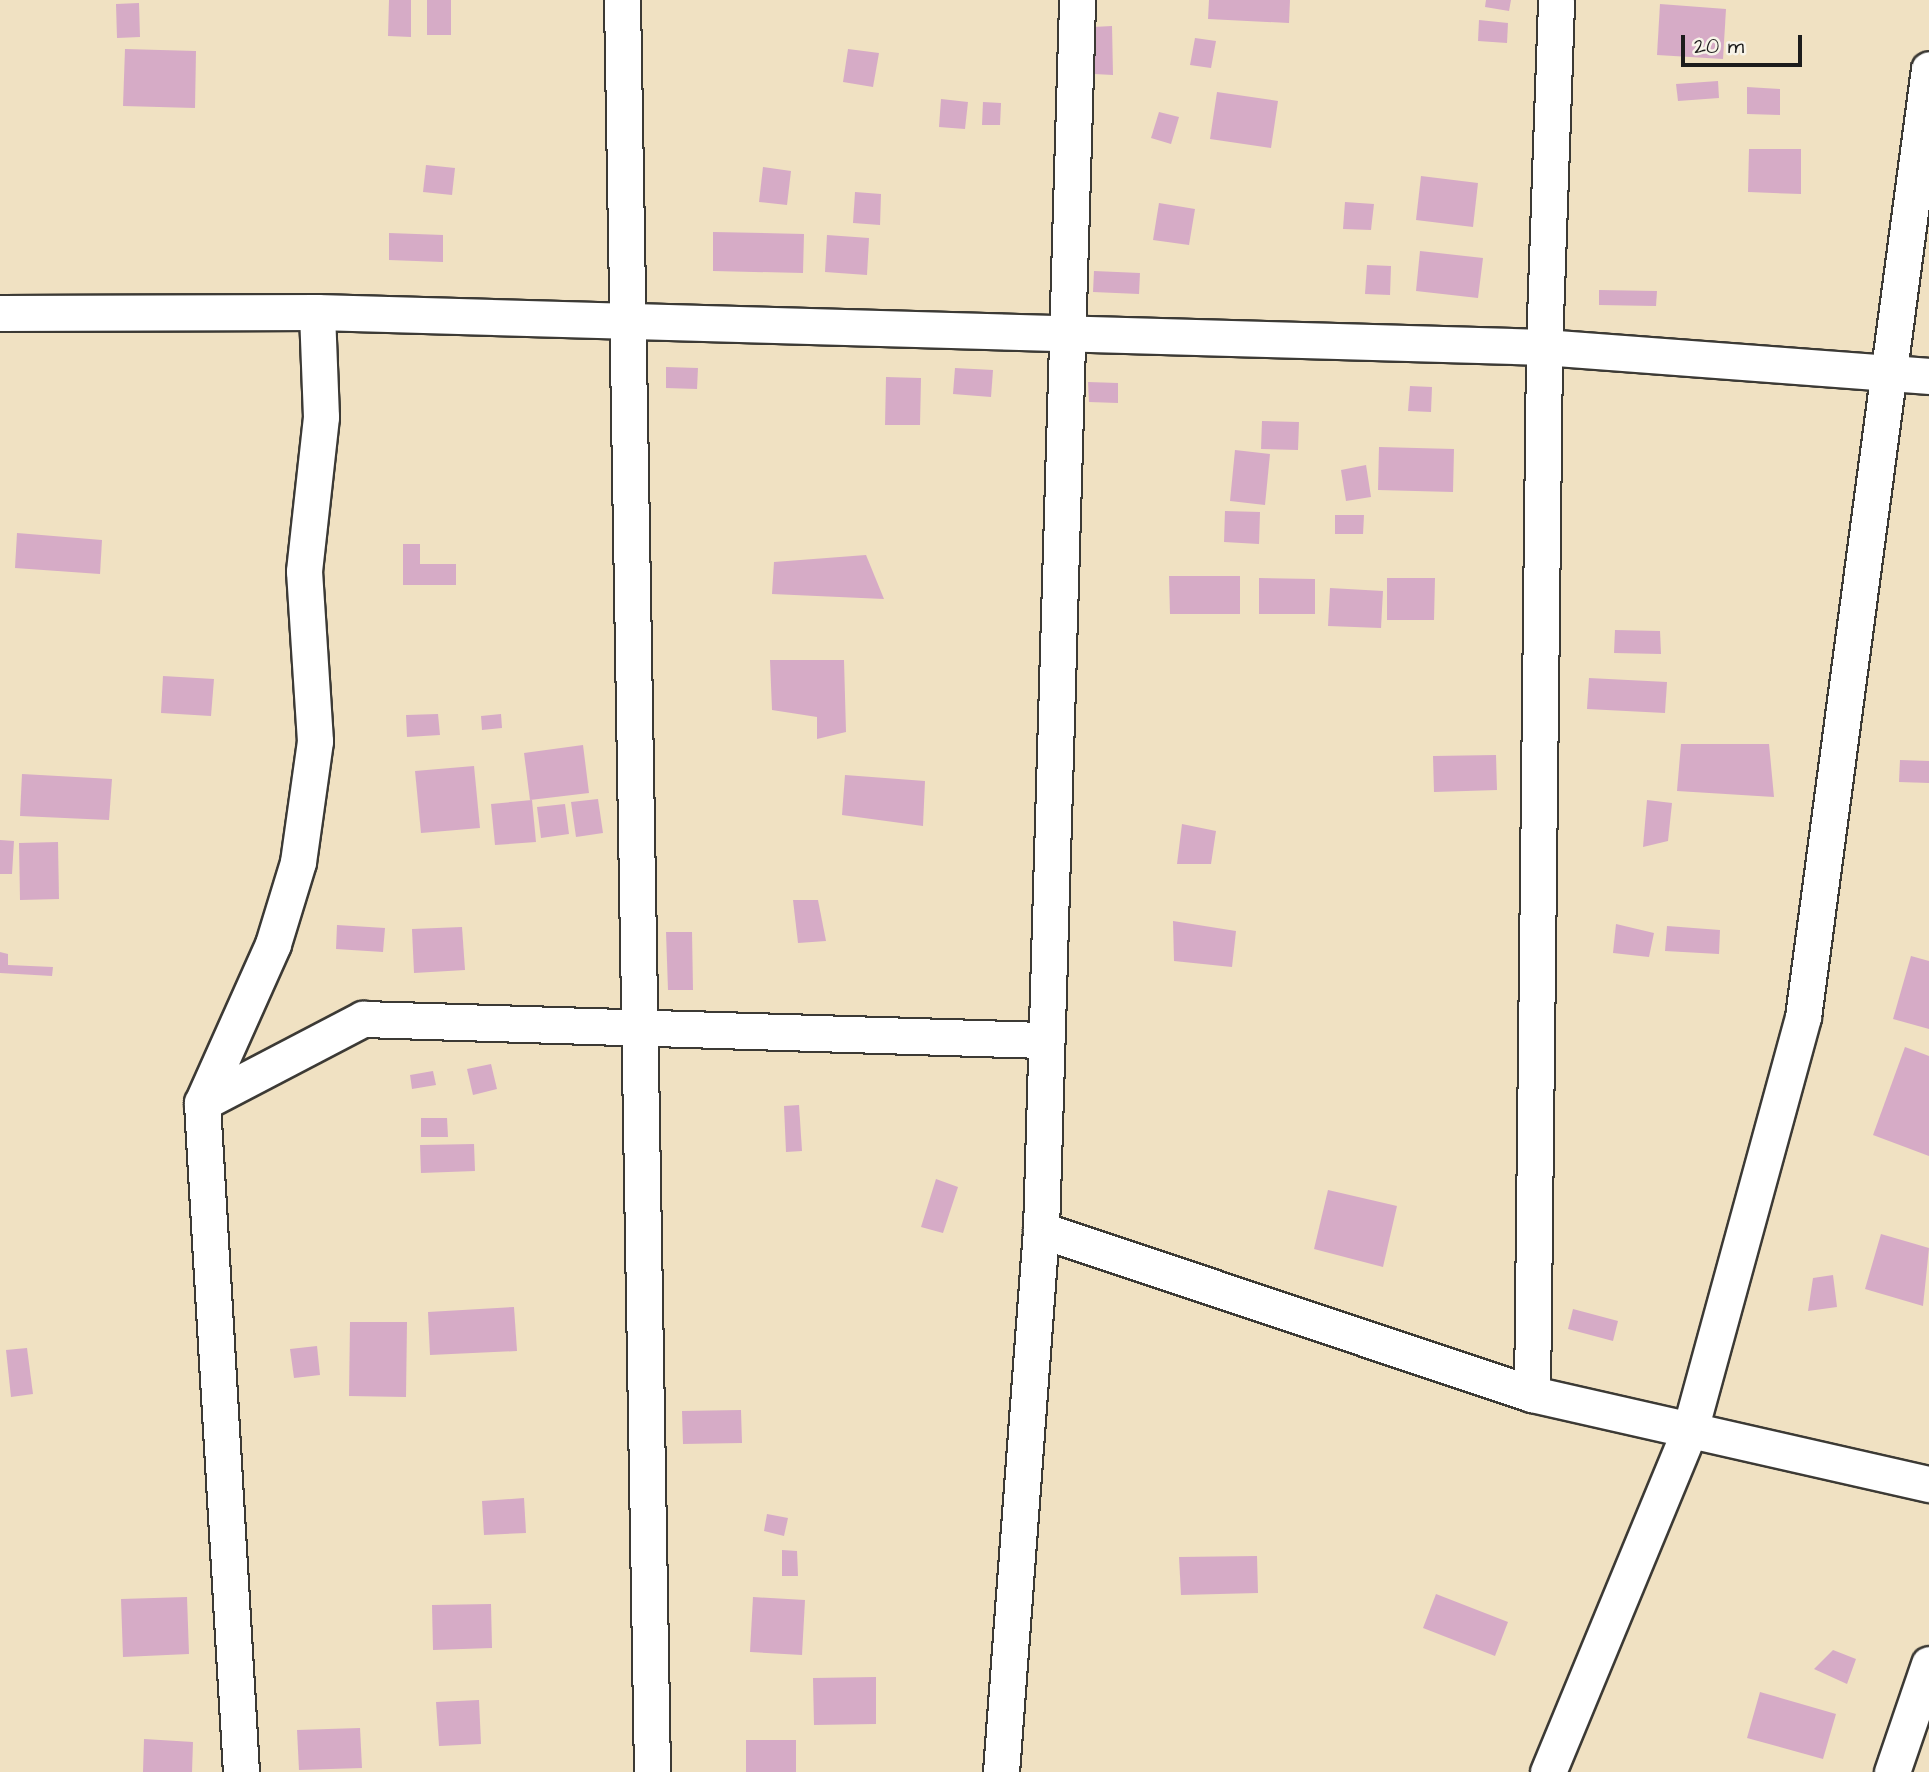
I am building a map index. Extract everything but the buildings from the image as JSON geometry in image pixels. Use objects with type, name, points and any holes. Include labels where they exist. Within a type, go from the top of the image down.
[{"type":"street","points":[[622,0],[630,320],[636,1031],[652,1772]]},
{"type":"street","points":[[1001,1772],[1041,1230],[1042,1040],[1077,0]]},
{"type":"street","points":[[1532,1394],[1544,347],[1556,0]]},
{"type":"street","points":[[1548,1772],[1690,1430],[1803,1017],[1929,69]]},
{"type":"street","points":[[241,1772],[202,1104],[273,944],[298,862],[315,741],[304,571],[321,417],[317,312]]},
{"type":"street","points":[[0,313],[317,312],[630,320],[1064,337],[1544,347],[1929,376]]},
{"type":"street","points":[[202,1104],[363,1019],[636,1031],[1042,1040]]},
{"type":"street","points":[[1041,1230],[1532,1394],[1929,1484]]},
{"type":"street","points":[[1892,1772],[1929,1664]]}]
